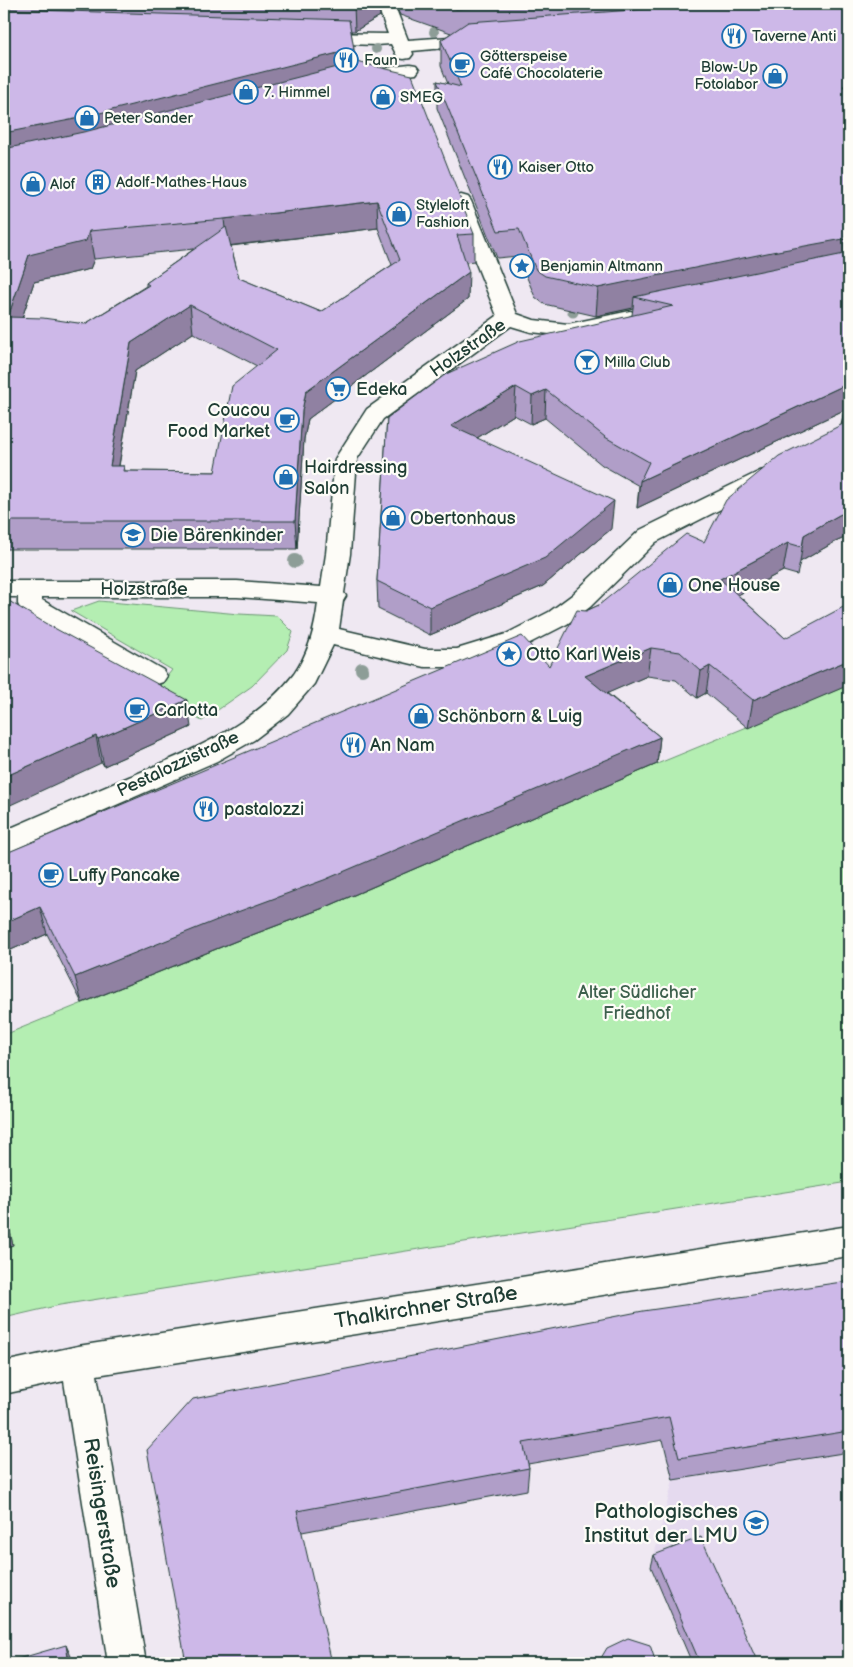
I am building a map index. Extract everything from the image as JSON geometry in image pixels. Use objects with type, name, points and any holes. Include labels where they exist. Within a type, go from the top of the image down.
[{"type":"street","points":[[345,84],[392,72],[413,79],[386,4]]},
{"type":"street","points":[[297,37],[399,42],[499,39]]},
{"type":"street","points":[[453,181],[508,318]]},
{"type":"street","name":"Holzstraße","points":[[4,589],[237,589],[334,596],[346,459],[375,414],[508,318],[531,326],[568,330],[645,313]]},
{"type":"street","points":[[326,635],[425,658],[457,658],[514,640],[558,618],[581,601],[648,536],[788,466]]},
{"type":"street","points":[[30,590],[30,604],[154,676]]},
{"type":"street","name":"Pestalozzistraße","points":[[4,844],[208,754],[245,734],[279,707],[305,678],[326,635],[334,596]]},
{"type":"street","name":"Thalkirchner Straße","points":[[4,1378],[78,1362],[849,1241]]},
{"type":"street","name":"Reisingerstraße","points":[[78,1362],[127,1663]]},
{"type":"shaded area","name":"Pathologisches Institut der LMU","points":[[849,1304],[849,1663],[693,1663],[651,1567],[673,1480],[638,1336]]},
{"type":"green space","points":[[99,601],[277,616],[293,632],[287,650],[252,686],[202,721],[153,694],[172,670],[71,611]]},
{"type":"green space","name":"Alter Südlicher Friedhof","points":[[849,685],[849,1182],[60,1305],[4,1318],[4,1248],[13,1245],[4,1205],[4,1035],[236,941],[326,907],[657,764]]},
{"type":"building","points":[[307,4],[356,4],[354,5]]},
{"type":"building","points":[[442,4],[523,4],[456,9]]},
{"type":"building","points":[[689,4],[849,4],[849,85],[843,86],[849,94],[849,228],[846,228],[849,231],[849,238],[598,288],[545,276],[536,270],[519,229],[498,231],[437,81],[461,87],[441,40],[468,22],[660,8]]},
{"type":"building","points":[[4,9],[349,20],[354,49],[80,118],[4,133]]},
{"type":"building","points":[[357,62],[412,75],[474,234],[457,235],[469,272],[306,391],[302,411],[295,521],[4,521],[4,149],[88,131]],"holes":[[[377,201],[400,260],[321,312],[239,278],[226,227],[146,283],[149,285],[85,324],[43,318],[8,317],[29,255],[86,241],[89,231],[224,219]],[[190,305],[277,350],[232,386],[215,472],[123,471],[124,466],[110,466],[131,343]]]},
{"type":"building","points":[[849,253],[849,383],[640,481],[649,462],[605,437],[546,390],[532,396],[516,387],[451,426],[614,501],[545,558],[430,607],[377,581],[387,418],[446,374],[520,341],[673,306],[634,297]]},
{"type":"building","points":[[849,421],[849,511],[804,535],[802,547],[788,543],[720,579],[785,638],[849,604],[849,660],[753,700],[710,666],[701,671],[680,652],[651,648],[585,676],[660,737],[324,880],[232,914],[75,977],[40,907],[4,923],[4,854],[522,636],[549,666],[577,610],[586,611],[599,605],[686,534],[704,542],[726,500],[779,456]]},
{"type":"building","points":[[4,598],[45,623],[187,700],[98,739],[96,736],[4,777]]},
{"type":"building","points":[[849,1281],[849,1431],[679,1458],[669,1417],[523,1443],[529,1468],[297,1511],[332,1663],[186,1663],[147,1450],[193,1399],[643,1311]]},
{"type":"building","points":[[701,1537],[758,1663],[700,1663],[654,1555]]},
{"type":"building","points":[[628,1638],[650,1645],[656,1663],[598,1663],[607,1648]]},
{"type":"building","points":[[66,1645],[69,1663],[4,1663]]},
{"type":"place","name":"Taverne Anti","points":[[734,36]]},
{"type":"place","name":"Faun","points":[[346,60]]},
{"type":"place","name":"Götterspeise Café Chocolaterie","points":[[462,65]]},
{"type":"place","name":"Blow-Up Fotolabor","points":[[775,76]]},
{"type":"place","name":"7. Himmel","points":[[246,92]]},
{"type":"place","name":"SMEG","points":[[383,97]]},
{"type":"place","name":"Peter Sander","points":[[87,118]]},
{"type":"place","name":"Kaiser Otto","points":[[500,167]]},
{"type":"place","name":"Adolf-Mathes-Haus","points":[[98,182]]},
{"type":"place","name":"Alof","points":[[33,184]]},
{"type":"place","name":"Styleloft Fashion","points":[[399,214]]},
{"type":"place","name":"Benjamin Altmann","points":[[522,266]]},
{"type":"place","name":"Milla Club","points":[[587,362]]},
{"type":"place","name":"Edeka","points":[[338,389]]},
{"type":"place","name":"Coucou Food Market","points":[[287,420]]},
{"type":"place","name":"Hairdressing Salon","points":[[286,477]]},
{"type":"place","name":"Obertonhaus","points":[[393,518]]},
{"type":"place","name":"Die Bärenkinder","points":[[133,535]]},
{"type":"place","name":"One House","points":[[670,585]]},
{"type":"place","name":"Otto Karl Weis","points":[[509,654]]},
{"type":"place","name":"Carlotta","points":[[137,710]]},
{"type":"place","name":"Schönborn & Luig","points":[[421,716]]},
{"type":"place","name":"An Nam","points":[[353,745]]},
{"type":"place","name":"pastalozzi","points":[[206,809]]},
{"type":"place","name":"Luffy Pancake","points":[[51,875]]},
{"type":"place","name":"Pathologisches Institut der LMU","points":[[756,1523]]}]
